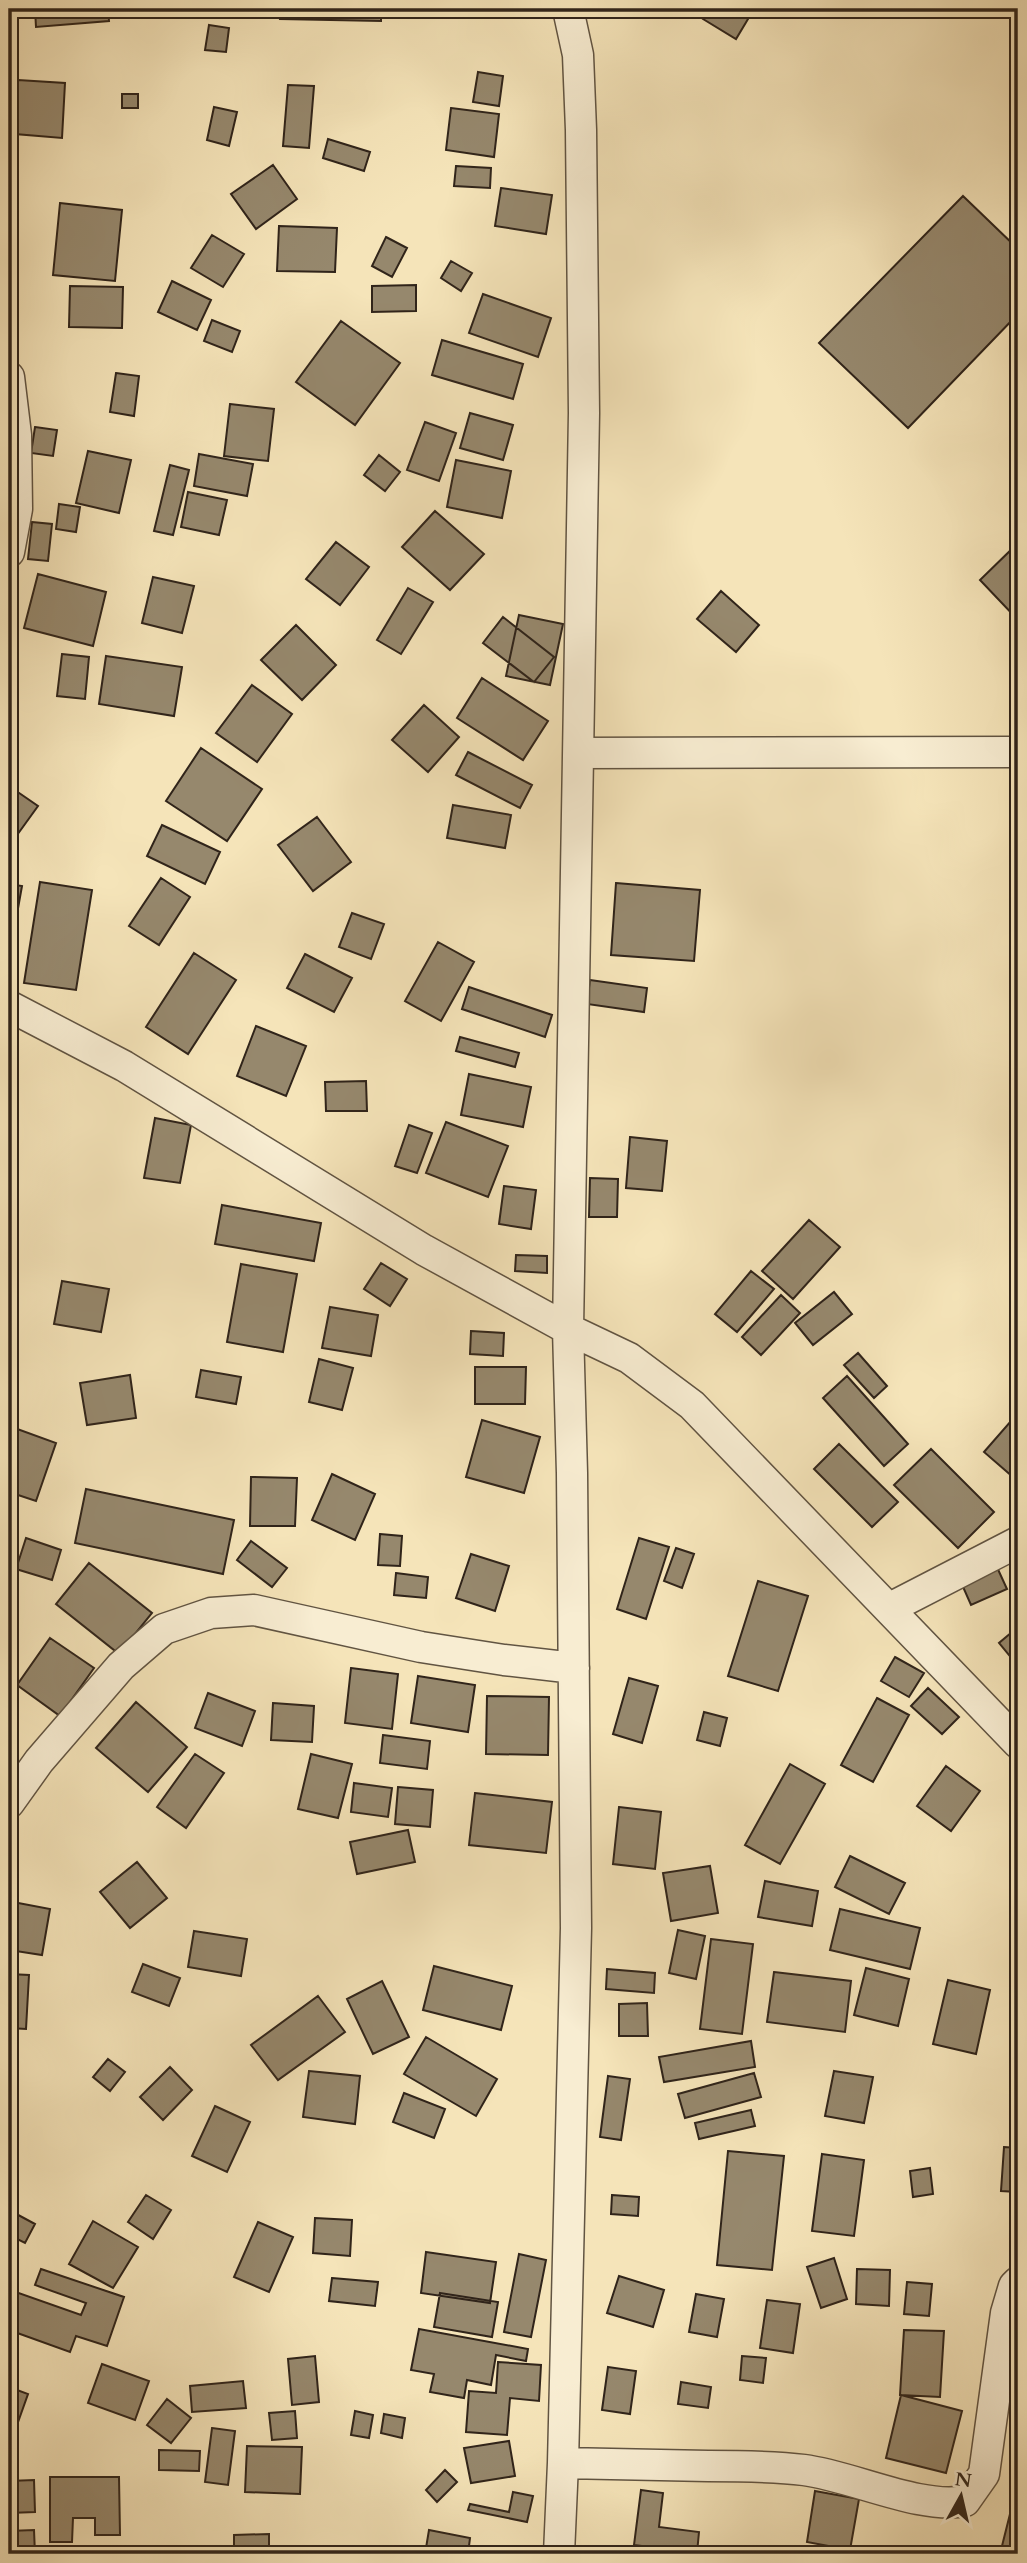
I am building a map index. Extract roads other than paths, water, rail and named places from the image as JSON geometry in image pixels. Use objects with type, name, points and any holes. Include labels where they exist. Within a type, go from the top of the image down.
[{"type":"street","points":[[559,2554],[576,1928],[568,1329],[584,413],[581,130],[578,55],[568,9]]},
{"type":"street","points":[[9,377],[16,435],[17,509],[9,552]]},
{"type":"street","points":[[579,753],[1018,752]]},
{"type":"street","points":[[9,1006],[124,1066],[424,1250],[568,1329],[629,1358],[692,1405],[1018,1743]]},
{"type":"street","points":[[890,1608],[1018,1542]]},
{"type":"street","points":[[9,1803],[39,1761],[121,1666],[164,1629],[211,1613],[254,1610],[421,1647],[574,1668]]},
{"type":"street","points":[[563,2463],[806,2470],[931,2502],[949,2504],[965,2501],[984,2474],[1006,2314],[1014,2286],[1018,2282]]}]
